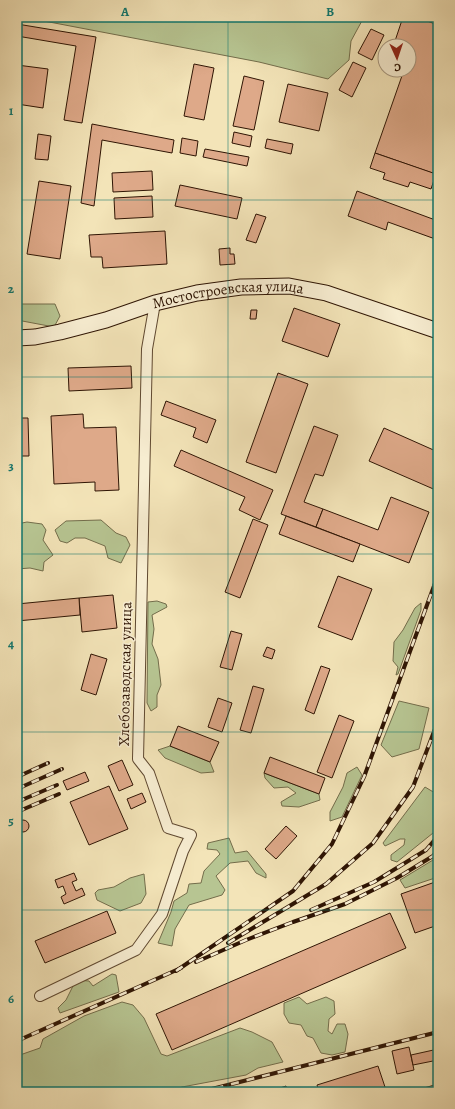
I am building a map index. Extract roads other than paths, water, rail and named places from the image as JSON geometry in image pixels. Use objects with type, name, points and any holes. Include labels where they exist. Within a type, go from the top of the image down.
[{"type":"main road","name":"Мостостроевская улица","points":[[17,338],[35,337],[60,332],[106,320],[155,303],[197,293],[241,287],[289,286],[326,293],[438,331]]},
{"type":"street","name":"Хлебозаводская улица","points":[[40,996],[136,950],[162,914],[183,852],[191,834],[168,828],[148,773],[138,759],[147,349],[155,303]]},
{"type":"railway","points":[[176,971],[293,891],[332,844],[364,777],[438,575]]},
{"type":"railway","points":[[228,943],[326,884],[373,843],[413,787],[438,721]]},
{"type":"railway","points":[[17,777],[48,763]]},
{"type":"railway","points":[[17,789],[62,769]]},
{"type":"railway","points":[[17,802],[57,785]]},
{"type":"railway","points":[[17,812],[59,794]]},
{"type":"railway","points":[[311,910],[374,882],[426,850],[438,836]]},
{"type":"railway","points":[[196,962],[246,940],[345,904],[397,878],[433,856],[438,850]]},
{"type":"railway","points":[[17,1041],[181,968]]},
{"type":"railway","points":[[200,1092],[438,1032]]}]
